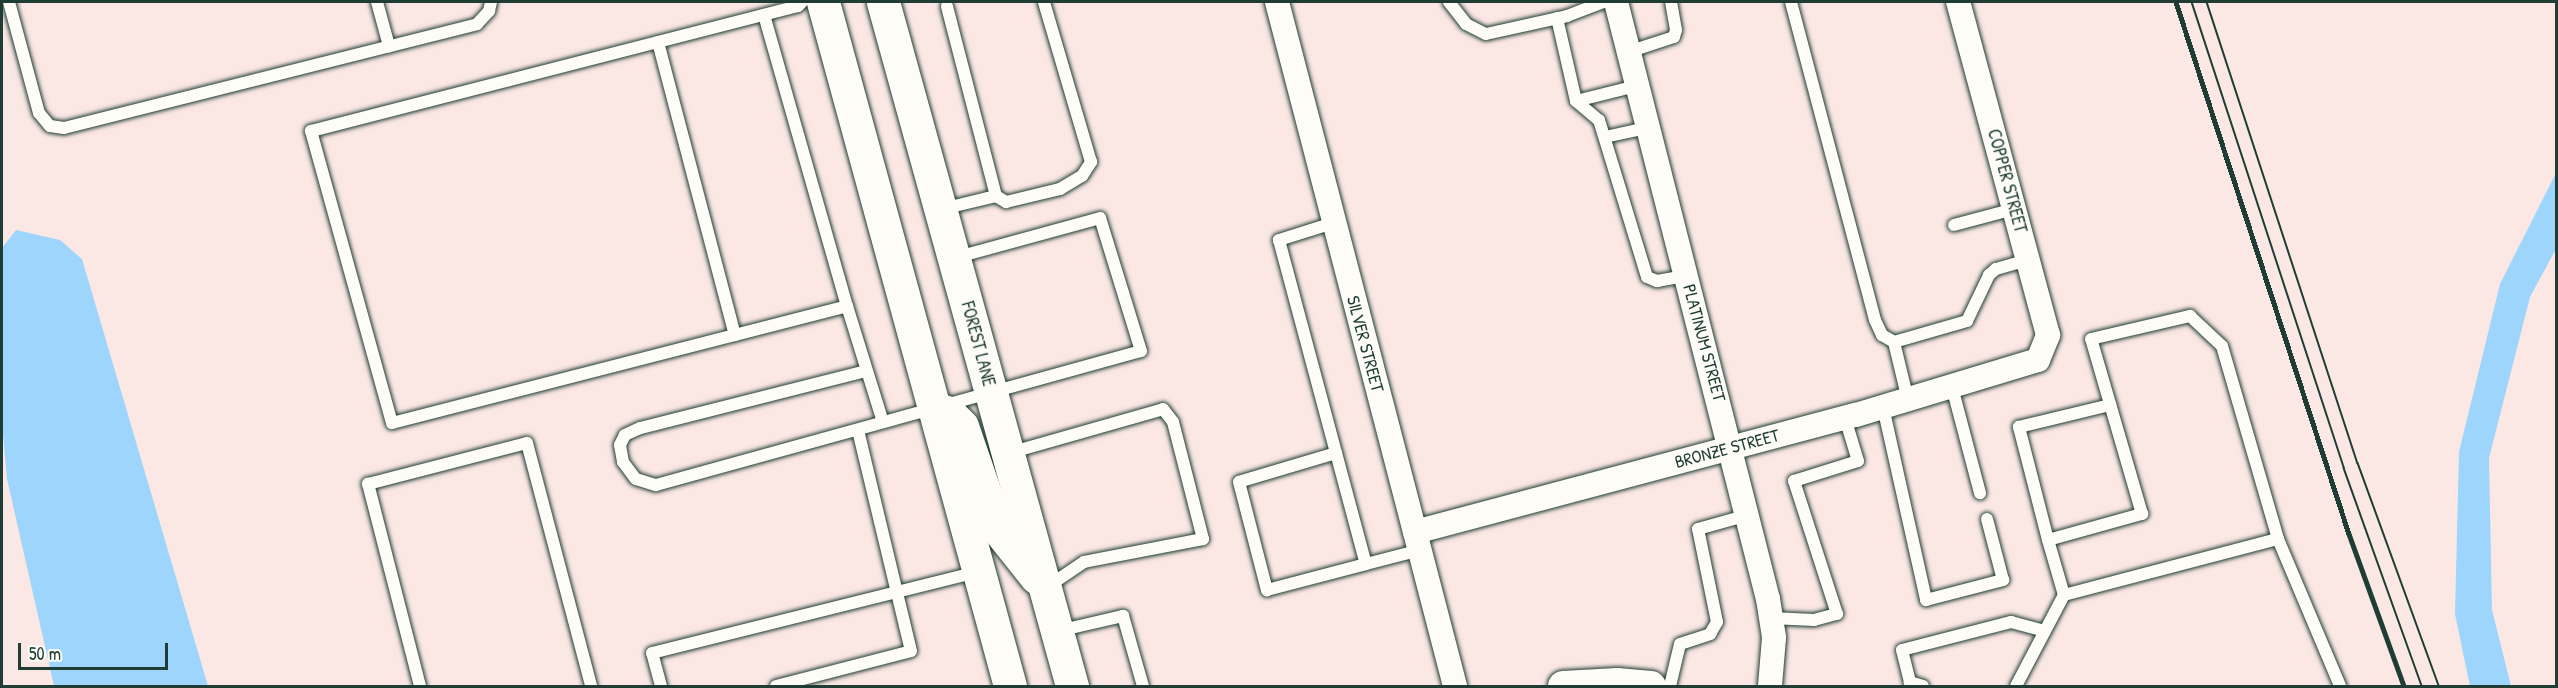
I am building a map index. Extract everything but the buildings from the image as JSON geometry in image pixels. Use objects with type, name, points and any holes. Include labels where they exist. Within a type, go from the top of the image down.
[{"type":"main road","points":[[823,2],[1010,687]]},
{"type":"main road","name":"FOREST LANE","points":[[883,2],[1072,687]]},
{"type":"main road","points":[[934,408],[949,413],[962,426],[997,528],[1045,588]]},
{"type":"street","name":"SILVER STREET","points":[[1277,2],[1455,687]]},
{"type":"street","name":"PLATINUM STREET","points":[[1616,2],[1748,515],[1771,618],[1770,687]]},
{"type":"street","name":"COPPER STREET","points":[[1958,2],[2048,335],[2038,360]]},
{"type":"street","name":"BRONZE STREET","points":[[1417,541],[1731,447],[1845,418],[2038,360]]},
{"type":"street","points":[[1563,687],[1617,683],[1651,687]]},
{"type":"lane","points":[[9,2],[39,113],[50,126],[64,128],[477,24],[491,2]]},
{"type":"lane","points":[[377,2],[389,46]]},
{"type":"lane","points":[[802,2],[798,6],[311,132],[392,423],[847,306]]},
{"type":"lane","points":[[947,6],[996,196],[1006,202],[1060,189],[1082,176],[1091,162],[1044,2]]},
{"type":"lane","points":[[1449,2],[1466,24],[1486,34],[1557,18],[1604,2]]},
{"type":"lane","points":[[1628,52],[1674,37],[1676,30],[1671,2]]},
{"type":"lane","points":[[1791,2],[1875,320],[1882,335],[1894,342],[1908,400]]},
{"type":"lane","points":[[764,15],[847,306],[883,422]]},
{"type":"lane","points":[[1557,18],[1576,101],[1599,120],[1647,277],[1657,281],[1686,276]]},
{"type":"lane","points":[[658,42],[735,335]]},
{"type":"lane","points":[[1576,101],[1636,86]]},
{"type":"lane","points":[[1605,137],[1647,128]]},
{"type":"lane","points":[[940,210],[996,196]]},
{"type":"lane","points":[[1954,225],[2014,209]]},
{"type":"lane","points":[[866,370],[640,428],[625,435],[620,445],[623,462],[636,479],[656,485],[1141,351],[1100,218],[954,258]]},
{"type":"lane","points":[[1333,223],[1279,240],[1366,564]]},
{"type":"lane","points":[[1894,342],[1967,321],[1989,275],[1996,269],[2028,260]]},
{"type":"lane","points":[[2048,540],[2142,514],[2091,339],[2190,316],[2222,346],[2278,539],[2340,687]]},
{"type":"lane","points":[[1952,387],[1980,493]]},
{"type":"lane","points":[[2016,687],[2064,595],[2019,427],[2110,405]]},
{"type":"lane","points":[[1883,407],[1926,600],[2003,580],[1987,519]]},
{"type":"lane","points":[[1008,453],[1163,409],[1173,422],[1203,539],[1084,562],[1045,588]]},
{"type":"lane","points":[[1771,618],[1814,620],[1837,614],[1794,481],[1858,461],[1845,418]]},
{"type":"lane","points":[[776,687],[911,651],[899,593],[858,431]]},
{"type":"lane","points":[[420,687],[368,484],[527,443],[591,687]]},
{"type":"lane","points":[[1336,453],[1239,482],[1267,590],[1366,564],[1417,541]]},
{"type":"lane","points":[[1670,687],[1680,644],[1710,634],[1717,622],[1698,529],[1748,515]]},
{"type":"lane","points":[[2064,595],[2278,539]]},
{"type":"lane","points":[[661,687],[652,652],[899,593],[978,571]]},
{"type":"lane","points":[[1057,631],[1123,616],[1143,687]]},
{"type":"lane","points":[[1923,687],[1910,682],[1902,650],[2012,622],[2045,631]]},
{"type":"water","points":[[2556,173],[2556,249],[2530,297],[2489,458],[2492,610],[2511,686],[2470,686],[2455,614],[2459,452],[2500,284]]},
{"type":"water","points":[[16,230],[60,240],[82,259],[208,686],[54,686],[7,479],[2,422],[2,248]]},
{"type":"tram line","points":[[2192,2],[2344,468],[2422,686]]},
{"type":"tram line","points":[[2207,2],[2358,463],[2439,686]]},
{"type":"railway","points":[[2176,2],[2349,534],[2404,686]]}]
